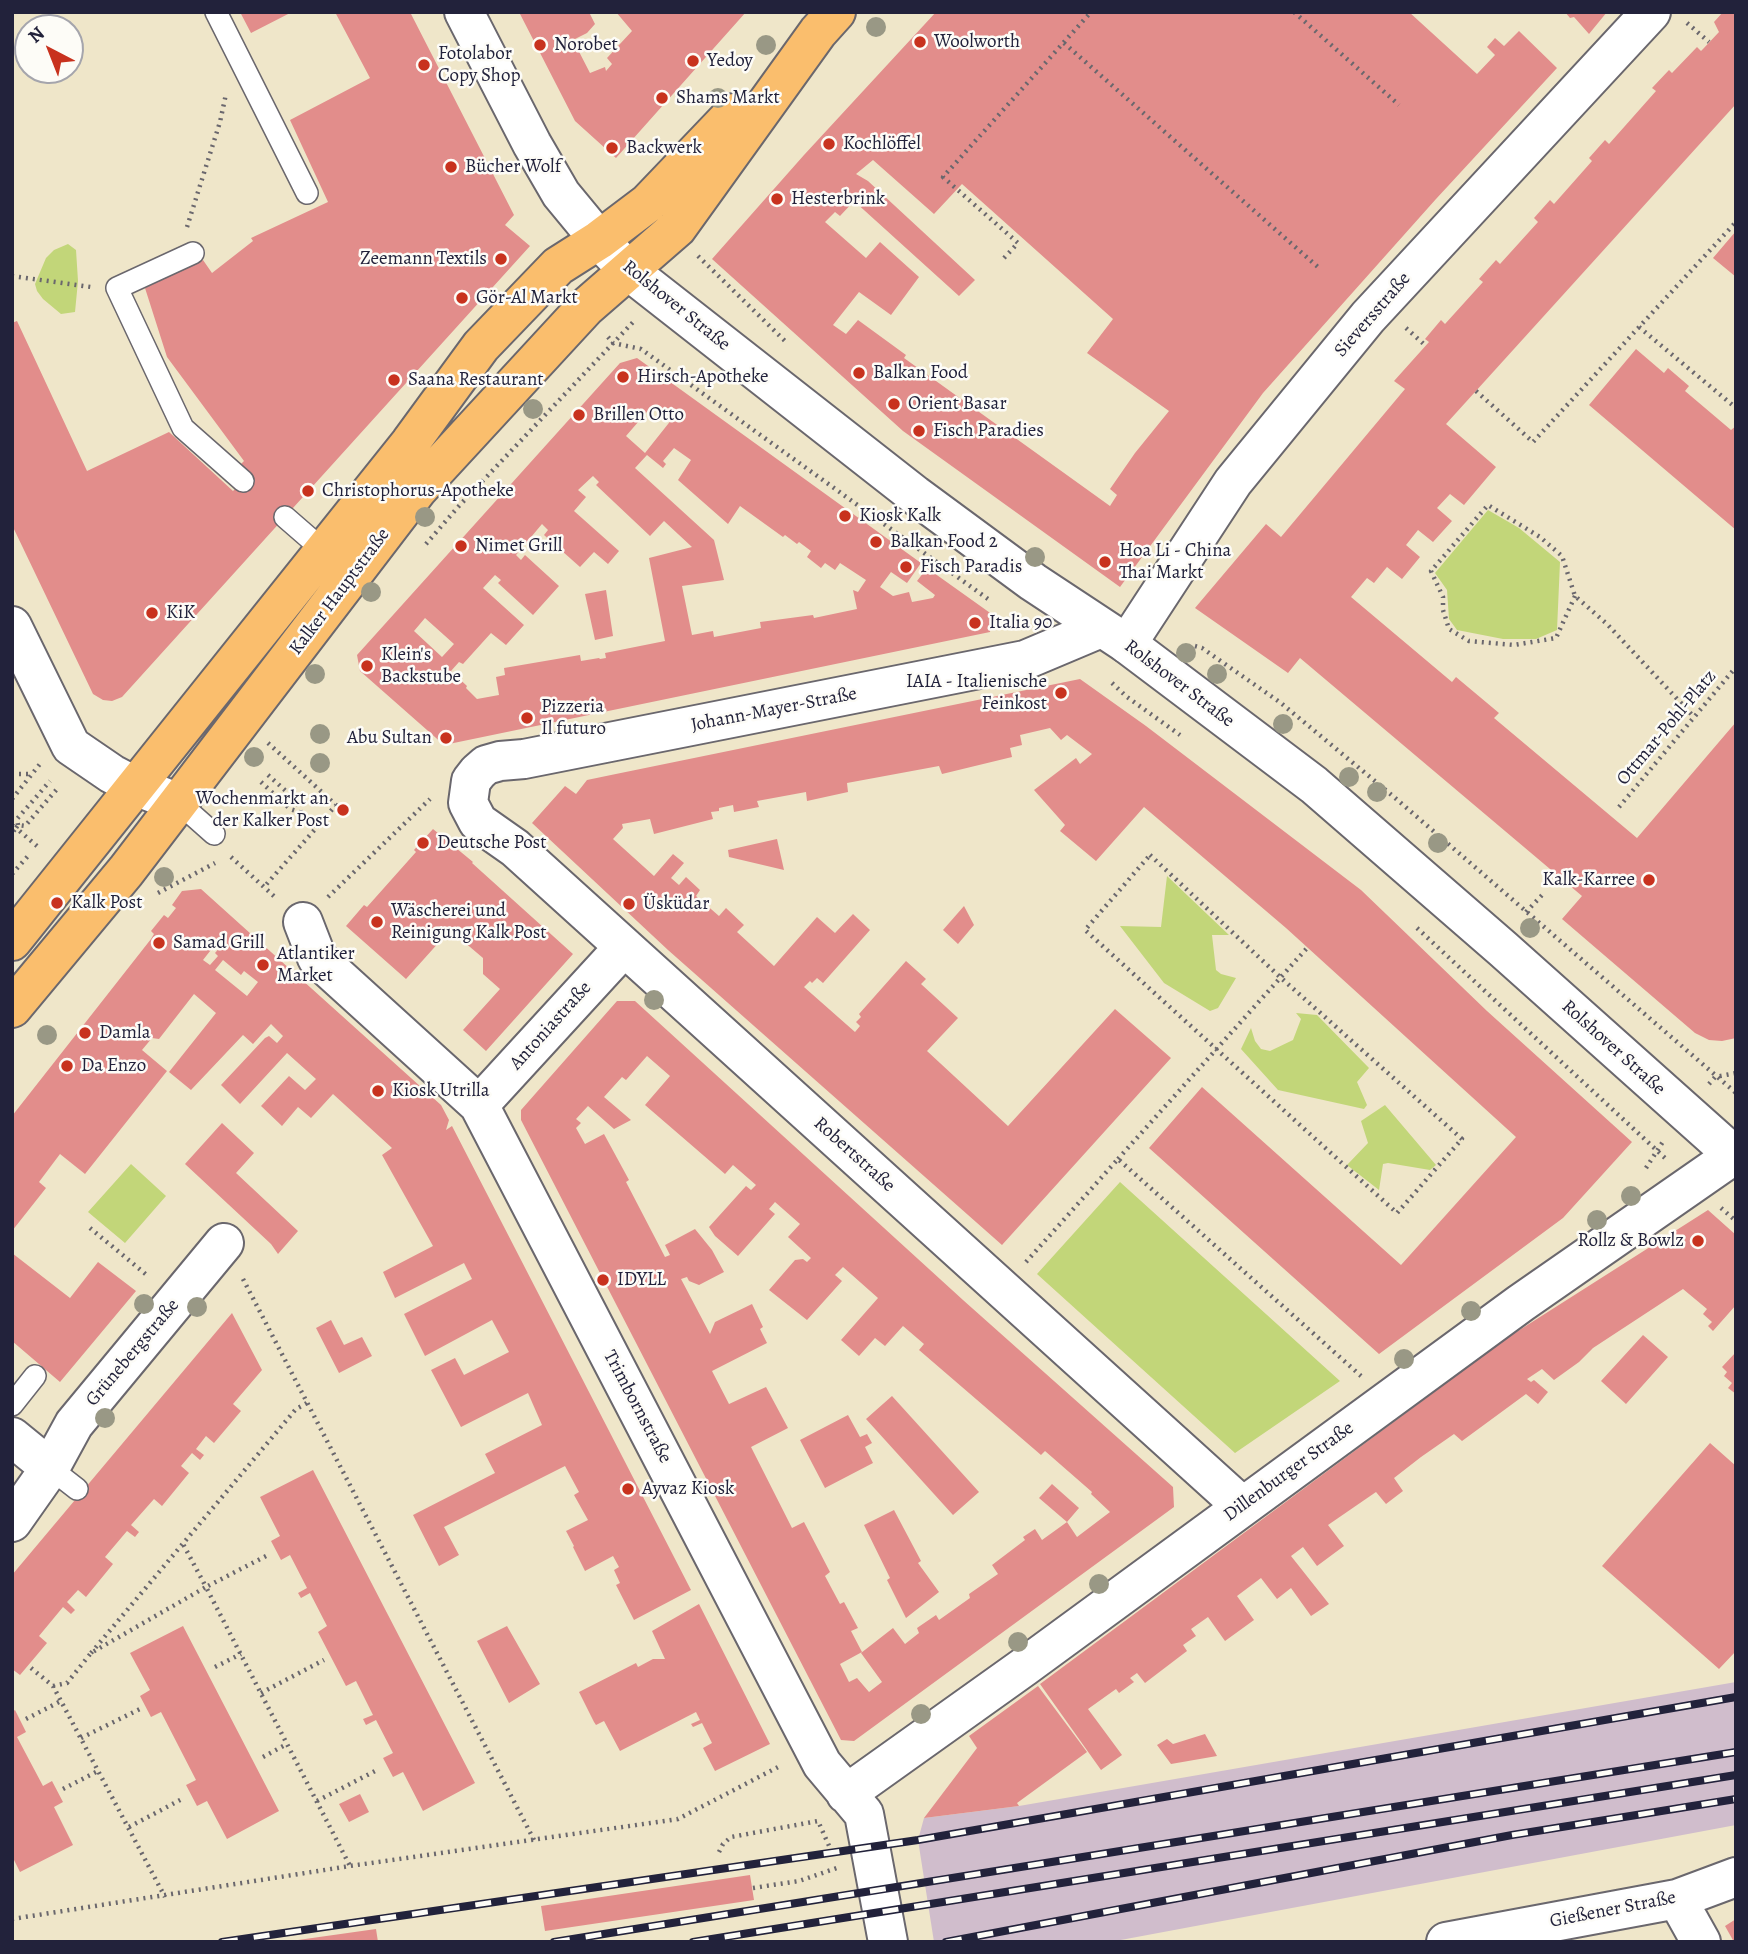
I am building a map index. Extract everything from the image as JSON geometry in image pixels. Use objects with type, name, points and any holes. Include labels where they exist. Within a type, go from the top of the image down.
[{"type":"main road","name":"Kalker Hauptstraße","points":[[12,941],[410,443],[481,346],[558,266],[599,240],[648,203],[764,80],[827,22]]},
{"type":"main road","name":"Kalker Hauptstraße","points":[[12,1008],[179,803],[418,489],[585,308],[677,228],[827,22]]},
{"type":"street","name":"Rolshover Straße","points":[[464,12],[561,194],[629,271],[915,495],[1033,582],[1114,636],[1314,785],[1735,1155]]},
{"type":"street","name":"Sieversstraße","points":[[1114,636],[1233,482],[1368,317],[1667,16]]},
{"type":"street","points":[[12,626],[71,746],[112,774],[179,803]]},
{"type":"street","name":"Johann-Mayer-Straße","points":[[468,803],[471,781],[486,765],[500,761],[524,759],[1024,660],[1114,636]]},
{"type":"street","name":"Robertstraße","points":[[468,803],[478,822],[515,848],[1242,1506]]},
{"type":"street","name":"Trimbornstraße","points":[[303,922],[317,958],[480,1105],[822,1764],[864,1814],[888,1942]]},
{"type":"street","name":"Antoniastraße","points":[[480,1105],[624,947]]},
{"type":"street","name":"Dillenburger Straße","points":[[846,1794],[1521,1303],[1735,1155]]},
{"type":"street","name":"Grünebergstraße","points":[[12,1522],[64,1479],[74,1424],[224,1243]]},
{"type":"street","points":[[12,1437],[64,1479]]},
{"type":"street","name":"Gießener Straße","points":[[1446,1942],[1677,1899],[1736,1877]]},
{"type":"street","points":[[1677,1899],[1701,1942]]},
{"type":"lane","points":[[216,12],[307,193]]},
{"type":"lane","points":[[193,253],[117,288],[183,428],[243,481]]},
{"type":"lane","points":[[285,517],[323,550]]},
{"type":"lane","points":[[179,803],[214,834]]},
{"type":"lane","points":[[12,1405],[35,1376]]},
{"type":"path","points":[[1004,258],[1018,243],[943,177],[1091,12]]},
{"type":"path","points":[[1294,12],[1399,105]]},
{"type":"path","points":[[1667,16],[1709,42]]},
{"type":"path","points":[[1064,43],[1319,268]]},
{"type":"path","points":[[193,253],[184,237],[220,122],[227,90],[243,65]]},
{"type":"path","points":[[1476,391],[1533,442],[1736,222]]},
{"type":"path","points":[[12,276],[102,289],[117,288]]},
{"type":"path","points":[[419,553],[458,507],[659,294]]},
{"type":"path","points":[[1404,326],[1426,346]]},
{"type":"path","points":[[1639,327],[1736,408]]},
{"type":"path","points":[[613,343],[641,349],[926,555],[1000,605]]},
{"type":"path","points":[[1575,596],[1556,638],[1514,645],[1469,641],[1449,629],[1443,610],[1443,597],[1430,571],[1488,505],[1541,537],[1562,556],[1575,596],[1607,624],[1694,717]]},
{"type":"path","name":"Ottmar-Pohl-Platz","points":[[1619,807],[1736,667]]},
{"type":"path","points":[[1110,681],[1127,697],[1185,738]]},
{"type":"path","points":[[264,887],[336,805],[267,742]]},
{"type":"path","points":[[12,774],[32,774]]},
{"type":"path","points":[[268,775],[297,802],[302,813],[317,827]]},
{"type":"path","points":[[15,828],[17,819],[50,782]]},
{"type":"path","points":[[261,782],[290,809],[302,813]]},
{"type":"path","points":[[15,828],[24,826],[57,789]]},
{"type":"path","points":[[226,852],[303,922],[440,789],[457,793],[468,803]]},
{"type":"path","points":[[15,828],[37,846]]},
{"type":"path","points":[[1150,855],[1280,977],[1462,1139],[1397,1213],[1084,930],[1150,855]]},
{"type":"path","points":[[156,894],[211,867],[219,859]]},
{"type":"path","points":[[1407,919],[1657,1149],[1692,1186]]},
{"type":"path","points":[[1002,1289],[1307,948]]},
{"type":"path","points":[[1642,1175],[1657,1149],[1715,1077],[1736,1073]]},
{"type":"path","points":[[1118,1159],[1387,1400]]},
{"type":"path","points":[[90,1228],[177,1300]]},
{"type":"path","points":[[257,1307],[534,1840]]},
{"type":"path","points":[[53,1686],[67,1683],[296,1409],[307,1403]]},
{"type":"path","points":[[183,1544],[350,1866]]},
{"type":"path","points":[[91,1653],[266,1556]]},
{"type":"path","points":[[215,1667],[240,1654]]},
{"type":"path","points":[[261,1693],[324,1660]]},
{"type":"path","points":[[31,1668],[53,1686],[165,1897]]},
{"type":"path","points":[[26,1719],[61,1701]]},
{"type":"path","points":[[81,1738],[140,1709]]},
{"type":"path","points":[[263,1757],[287,1744]]},
{"type":"path","points":[[317,1801],[379,1769]]},
{"type":"path","points":[[63,1789],[98,1771]]},
{"type":"path","points":[[12,1919],[350,1866],[678,1819],[748,1783]]},
{"type":"path","points":[[128,1827],[182,1799]]},
{"type":"path","points":[[719,1852],[723,1844],[732,1837],[818,1821],[839,1867],[799,1881],[753,1888]]},
{"type":"shaded area","points":[[1736,1682],[1736,1825],[1110,1942],[934,1942],[918,1840],[924,1818],[1019,1806]]},
{"type":"green space","points":[[68,244],[76,250],[78,281],[75,312],[61,314],[43,299],[35,284],[46,258],[54,250]]},
{"type":"green space","points":[[1488,510],[1519,528],[1560,562],[1557,630],[1536,639],[1503,639],[1457,630],[1449,619],[1447,590],[1435,573]]},
{"type":"green space","points":[[1167,876],[1229,935],[1212,935],[1216,970],[1236,978],[1218,1008],[1210,1011],[1164,983],[1120,926],[1161,927]]},
{"type":"green space","points":[[1296,1013],[1317,1015],[1369,1068],[1357,1082],[1367,1105],[1364,1109],[1278,1090],[1241,1049],[1251,1028],[1261,1049],[1270,1051],[1293,1040],[1301,1019]]},
{"type":"green space","points":[[1385,1105],[1436,1165],[1430,1170],[1383,1164],[1379,1190],[1347,1165],[1368,1143],[1361,1121]]},
{"type":"green space","points":[[131,1164],[166,1196],[125,1243],[88,1212]]},
{"type":"green space","points":[[1120,1182],[1340,1381],[1235,1453],[1037,1274]]},
{"type":"building","points":[[240,12],[292,12],[251,33]]},
{"type":"building","points":[[335,12],[410,12],[514,215],[505,225],[530,246],[122,697],[112,701],[103,700],[93,694],[12,525],[12,323],[17,321],[87,471],[169,432],[233,491],[250,474],[240,465],[244,461],[167,357],[145,288],[203,260],[212,273],[253,241],[251,238],[328,202],[290,120],[370,78]]},
{"type":"building","points":[[519,12],[589,12],[595,24],[587,33],[573,40],[590,73],[605,67],[606,71],[612,64],[607,58],[632,31],[616,12],[746,12],[616,158],[575,121]]},
{"type":"building","points":[[936,12],[1409,12],[1477,74],[1495,55],[1487,47],[1495,38],[1504,46],[1519,31],[1557,68],[1263,393],[1120,587],[903,431],[712,259]],"holes":[[[873,160],[934,214],[962,184],[1113,319],[1087,353],[1169,411],[1110,489],[1117,495],[1110,506],[904,358],[906,355],[858,320],[846,334],[833,325],[859,292],[891,315],[919,277],[880,242],[866,258],[825,222],[835,212],[840,216],[854,201],[959,296],[975,280],[868,181],[856,174]]]},
{"type":"building","points":[[1565,12],[1607,12],[1589,34],[1574,17],[1570,18]]},
{"type":"building","points":[[1723,12],[1736,12],[1736,104],[1446,424],[1496,467],[1464,505],[1450,494],[1437,508],[1452,521],[1433,542],[1418,530],[1406,545],[1420,557],[1402,579],[1387,567],[1374,583],[1367,578],[1351,597],[1452,682],[1456,677],[1499,713],[1494,718],[1637,838],[1736,722],[1736,1038],[1722,1041],[1709,1040],[1695,1033],[1562,919],[1582,896],[1300,658],[1288,673],[1195,608],[1266,524],[1281,537],[1405,389],[1394,381],[1429,342],[1425,339],[1441,320],[1445,324],[1483,282],[1479,279],[1496,260],[1500,264],[1538,222],[1534,218],[1550,200],[1554,204],[1592,161],[1589,158],[1605,140],[1609,144],[1656,91],[1652,88],[1669,70],[1672,73],[1697,47],[1701,51],[1719,32],[1714,22]]},
{"type":"building","points":[[1736,231],[1736,277],[1713,258]]},
{"type":"building","points":[[1636,349],[1664,373],[1668,368],[1689,386],[1685,391],[1731,430],[1736,426],[1736,530],[1589,405]]},
{"type":"building","points":[[637,358],[921,563],[907,583],[891,572],[880,587],[893,596],[909,592],[912,602],[933,598],[935,595],[917,581],[927,568],[993,615],[990,632],[444,745],[360,671],[357,655],[620,363]],"holes":[[[652,406],[672,419],[645,453],[626,436]],[[674,448],[691,460],[678,480],[728,524],[740,506],[783,537],[785,535],[811,551],[807,557],[821,568],[825,563],[835,570],[840,563],[866,580],[858,592],[853,590],[857,609],[814,618],[813,615],[760,622],[761,628],[714,637],[713,631],[692,635],[682,586],[724,580],[714,540],[635,468],[647,455],[663,468],[666,464],[663,461]],[[593,476],[599,482],[596,485],[650,536],[664,521],[692,547],[649,558],[665,641],[605,653],[606,658],[581,661],[580,655],[504,668],[505,675],[496,677],[499,695],[477,699],[451,671],[459,662],[463,664],[491,633],[506,645],[524,625],[483,588],[495,575],[501,580],[498,583],[533,615],[559,586],[525,555],[521,560],[516,555],[542,524],[548,530],[544,535],[580,567],[594,552],[608,564],[619,551],[574,511],[586,497],[578,490]],[[425,618],[454,644],[442,657],[414,631]]]},
{"type":"building","points":[[606,590],[613,636],[595,640],[585,594]]},
{"type":"building","points":[[1080,679],[1361,890],[1487,1011],[1632,1142],[1563,1218],[1379,1354],[1149,1148],[1202,1087],[1401,1265],[1516,1137],[1286,928],[1144,807],[1096,861],[1060,831],[1065,825],[1034,790],[1076,758],[1080,764],[1092,754],[1067,735],[1061,740],[1050,728],[1020,735],[1022,745],[1010,748],[1012,757],[942,774],[939,766],[847,783],[848,792],[807,801],[806,792],[757,801],[759,807],[734,812],[733,805],[719,808],[719,811],[711,812],[713,819],[654,834],[650,819],[622,824],[623,828],[613,839],[654,876],[673,854],[684,863],[671,878],[679,885],[686,877],[700,890],[696,896],[719,916],[726,908],[744,925],[737,932],[774,966],[817,917],[835,933],[853,914],[870,930],[823,983],[817,978],[804,987],[855,1032],[860,1026],[856,1022],[861,1017],[859,1014],[906,961],[926,979],[921,984],[958,1018],[927,1051],[1008,1126],[1115,1009],[1171,1058],[1002,1245],[668,950],[532,823],[565,786],[576,794],[587,780]]},
{"type":"building","points":[[433,829],[573,954],[486,1051],[463,1030],[500,989],[483,974],[483,958],[450,930],[406,979],[346,926],[364,905],[367,907]]},
{"type":"building","points":[[777,839],[784,870],[729,857],[728,850]]},
{"type":"building","points":[[201,889],[441,1105],[449,1120],[446,1130],[452,1126],[691,1590],[634,1620],[616,1585],[620,1583],[614,1570],[619,1567],[613,1556],[585,1571],[573,1547],[566,1531],[588,1520],[574,1495],[579,1492],[565,1466],[444,1527],[459,1555],[439,1566],[413,1515],[495,1473],[485,1454],[542,1425],[528,1393],[461,1427],[431,1370],[455,1358],[464,1375],[509,1352],[492,1320],[425,1356],[404,1314],[472,1279],[464,1263],[395,1298],[383,1272],[433,1246],[382,1155],[392,1148],[333,1094],[311,1118],[298,1107],[282,1126],[261,1106],[289,1076],[305,1090],[316,1079],[287,1053],[240,1104],[221,1085],[265,1038],[269,1036],[277,1043],[283,1036],[271,1024],[253,1044],[243,1035],[191,1090],[169,1072],[216,1013],[194,994],[159,1039],[152,1038],[142,1050],[167,1071],[85,1174],[60,1154],[39,1182],[46,1188],[12,1231],[12,1116],[151,939],[154,934],[151,931],[164,915],[168,918],[176,908],[172,905],[182,891]],"holes":[[[218,941],[222,945],[215,953],[218,956],[210,965],[203,960]],[[223,960],[241,975],[244,971],[258,982],[247,996],[215,970]]]},
{"type":"building","points":[[964,906],[974,925],[958,944],[943,930]]},
{"type":"building","points":[[617,1001],[635,1001],[1173,1487],[1174,1507],[854,1741],[841,1740],[521,1120],[521,1110]],"holes":[[[647,1056],[670,1076],[645,1105],[725,1174],[733,1165],[756,1185],[751,1190],[746,1186],[709,1227],[715,1236],[738,1256],[775,1214],[769,1209],[775,1202],[800,1224],[788,1237],[811,1258],[807,1262],[803,1259],[795,1260],[769,1290],[807,1320],[842,1281],[835,1275],[843,1267],[878,1298],[841,1340],[859,1356],[875,1338],[885,1346],[903,1326],[924,1344],[919,1350],[1041,1455],[1045,1451],[1092,1492],[1110,1512],[1077,1537],[1067,1522],[1042,1540],[1035,1529],[1023,1537],[1025,1540],[992,1565],[998,1574],[939,1620],[936,1615],[917,1628],[919,1633],[905,1644],[893,1628],[861,1653],[882,1682],[869,1692],[857,1678],[849,1682],[840,1664],[862,1652],[851,1631],[858,1628],[844,1602],[840,1604],[825,1576],[830,1572],[804,1522],[792,1528],[751,1447],[788,1428],[766,1387],[729,1404],[712,1371],[767,1343],[760,1329],[763,1327],[752,1304],[715,1322],[710,1334],[681,1279],[687,1277],[689,1281],[699,1285],[724,1272],[712,1250],[695,1229],[665,1245],[670,1255],[665,1257],[604,1134],[585,1144],[576,1128],[581,1123],[576,1119],[588,1106],[614,1129],[631,1120],[604,1097],[622,1077],[626,1080]]]},
{"type":"building","points":[[222,1123],[254,1153],[236,1173],[298,1231],[278,1254],[271,1244],[185,1164]]},
{"type":"building","points":[[1708,1210],[1736,1235],[1736,1305],[1713,1331],[1708,1326],[1712,1322],[1703,1314],[1707,1309],[1683,1289],[1593,1348],[1554,1380],[1542,1369],[1527,1379],[1531,1382],[1534,1380],[1548,1392],[1538,1404],[1526,1394],[1462,1441],[1454,1434],[1394,1478],[1403,1491],[1386,1504],[1376,1492],[1328,1525],[1344,1546],[1317,1566],[1303,1547],[1291,1556],[1329,1604],[1311,1616],[1291,1588],[1277,1599],[1261,1578],[1237,1596],[1254,1620],[1225,1641],[1208,1617],[1191,1629],[1196,1636],[1183,1645],[1187,1651],[1145,1683],[1137,1673],[1130,1678],[1134,1682],[1119,1693],[1116,1689],[1088,1709],[1122,1755],[1101,1770],[1040,1684],[1507,1338]]},
{"type":"building","points":[[12,1253],[70,1298],[98,1262],[136,1291],[60,1382],[12,1341]]},
{"type":"building","points":[[232,1313],[262,1370],[233,1404],[241,1411],[214,1443],[206,1436],[196,1449],[204,1455],[200,1460],[192,1453],[181,1466],[189,1473],[162,1506],[154,1499],[131,1525],[139,1532],[135,1537],[127,1531],[105,1557],[113,1564],[86,1597],[78,1590],[67,1602],[75,1610],[71,1614],[63,1607],[39,1636],[47,1643],[20,1675],[12,1669],[12,1575]]},
{"type":"building","points":[[331,1320],[344,1345],[362,1337],[372,1356],[339,1373],[316,1328]]},
{"type":"building","points":[[1643,1335],[1668,1357],[1626,1404],[1601,1381]]},
{"type":"building","points":[[1736,1352],[1736,1394],[1728,1388],[1732,1383],[1724,1376],[1727,1372],[1722,1367]]},
{"type":"building","points":[[892,1396],[979,1492],[953,1515],[866,1419]]},
{"type":"building","points":[[848,1415],[860,1437],[867,1434],[872,1443],[865,1447],[873,1463],[825,1488],[800,1440]]},
{"type":"building","points":[[1710,1443],[1736,1466],[1736,1651],[1719,1669],[1602,1566]]},
{"type":"building","points":[[313,1470],[475,1783],[423,1811],[403,1772],[393,1777],[383,1758],[393,1753],[376,1720],[366,1725],[363,1719],[373,1715],[356,1681],[346,1686],[318,1632],[327,1626],[310,1593],[301,1598],[298,1593],[307,1588],[290,1555],[281,1560],[271,1541],[280,1536],[260,1497]]},
{"type":"building","points":[[1052,1484],[1079,1508],[1067,1522],[1039,1498]]},
{"type":"building","points":[[894,1510],[921,1561],[918,1563],[939,1592],[906,1618],[864,1525]]},
{"type":"building","points":[[699,1604],[770,1744],[715,1771],[703,1748],[712,1743],[702,1723],[693,1727],[691,1724],[700,1720],[696,1712],[620,1751],[604,1721],[596,1725],[579,1692],[636,1663],[638,1667],[653,1659],[665,1659],[652,1631]]},
{"type":"building","points":[[183,1626],[279,1811],[227,1839],[207,1801],[197,1806],[186,1785],[196,1780],[161,1712],[151,1717],[140,1696],[150,1690],[130,1653]]},
{"type":"building","points":[[507,1626],[540,1684],[509,1703],[477,1641]]},
{"type":"building","points":[[1038,1686],[1087,1752],[1017,1803],[1019,1806],[924,1818],[977,1748],[969,1736]]},
{"type":"building","points":[[15,1710],[26,1732],[17,1737],[43,1786],[52,1781],[63,1802],[54,1807],[73,1845],[20,1872],[12,1856],[12,1712]]},
{"type":"building","points":[[1205,1734],[1217,1756],[1171,1764],[1157,1745],[1167,1739],[1173,1744]]},
{"type":"building","points":[[360,1794],[369,1812],[349,1822],[339,1804]]},
{"type":"building","points":[[750,1875],[754,1900],[545,1931],[541,1906]]},
{"type":"building","points":[[1736,1919],[1736,1942],[1734,1942],[1725,1926]]},
{"type":"building","points":[[376,1929],[378,1942],[298,1940]]},
{"type":"railway","points":[[222,1942],[918,1840],[1736,1697]]},
{"type":"railway","points":[[554,1942],[1736,1752]]},
{"type":"railway","points":[[693,1942],[1736,1775]]},
{"type":"railway","points":[[946,1942],[1512,1835],[1736,1799]]},
{"type":"place","name":"Woolworth","points":[[920,42]]},
{"type":"place","name":"Norobet","points":[[540,45]]},
{"type":"place","name":"Yedoy","points":[[693,61]]},
{"type":"place","name":"Fotolabor Copy Shop","points":[[424,65]]},
{"type":"place","name":"Shams Markt","points":[[662,98]]},
{"type":"place","name":"Kochlöffel","points":[[829,144]]},
{"type":"place","name":"Backwerk","points":[[612,148]]},
{"type":"place","name":"Bücher Wolf","points":[[451,167]]},
{"type":"place","name":"Hesterbrink","points":[[777,199]]},
{"type":"place","name":"Zeemann Textils","points":[[501,259]]},
{"type":"place","name":"Gör-Al Markt","points":[[462,298]]},
{"type":"place","name":"Balkan Food","points":[[859,373]]},
{"type":"place","name":"Hirsch-Apotheke","points":[[623,377]]},
{"type":"place","name":"Saana Restaurant","points":[[394,380]]},
{"type":"place","name":"Orient Basar","points":[[894,404]]},
{"type":"place","name":"Brillen Otto","points":[[579,415]]},
{"type":"place","name":"Fisch Paradies","points":[[919,431]]},
{"type":"place","name":"Christophorus-Apotheke","points":[[308,491]]},
{"type":"place","name":"Kiosk Kalk","points":[[845,516]]},
{"type":"place","name":"Balkan Food 2","points":[[876,542]]},
{"type":"place","name":"Nimet Grill","points":[[461,546]]},
{"type":"place","name":"Hoa Li - China Thai Markt","points":[[1105,562]]},
{"type":"place","name":"Fisch Paradis","points":[[906,567]]},
{"type":"place","name":"KiK","points":[[152,613]]},
{"type":"place","name":"Italia 90","points":[[975,623]]},
{"type":"place","name":"Klein's Backstube","points":[[367,666]]},
{"type":"place","name":"IAIA - Italienische Feinkost","points":[[1061,693]]},
{"type":"place","name":"Pizzeria Il futuro","points":[[527,718]]},
{"type":"place","name":"Abu Sultan","points":[[446,738]]},
{"type":"place","name":"Wochenmarkt an der Kalker Post","points":[[343,810]]},
{"type":"place","name":"Deutsche Post","points":[[423,843]]},
{"type":"place","name":"Kalk-Karree","points":[[1649,880]]},
{"type":"place","name":"Kalk Post","points":[[57,903]]},
{"type":"place","name":"Üsküdar","points":[[629,904]]},
{"type":"place","name":"Wäscherei und Reinigung Kalk Post","points":[[377,922]]},
{"type":"place","name":"Samad Grill","points":[[159,943]]},
{"type":"place","name":"Atlantiker Market","points":[[263,965]]},
{"type":"place","name":"Damla","points":[[85,1033]]},
{"type":"place","name":"Da Enzo","points":[[67,1066]]},
{"type":"place","name":"Kiosk Utrilla","points":[[378,1091]]},
{"type":"place","name":"Rollz & Bowlz","points":[[1698,1241]]},
{"type":"place","name":"IDYLL","points":[[603,1280]]},
{"type":"place","name":"Ayvaz Kiosk","points":[[628,1489]]}]
